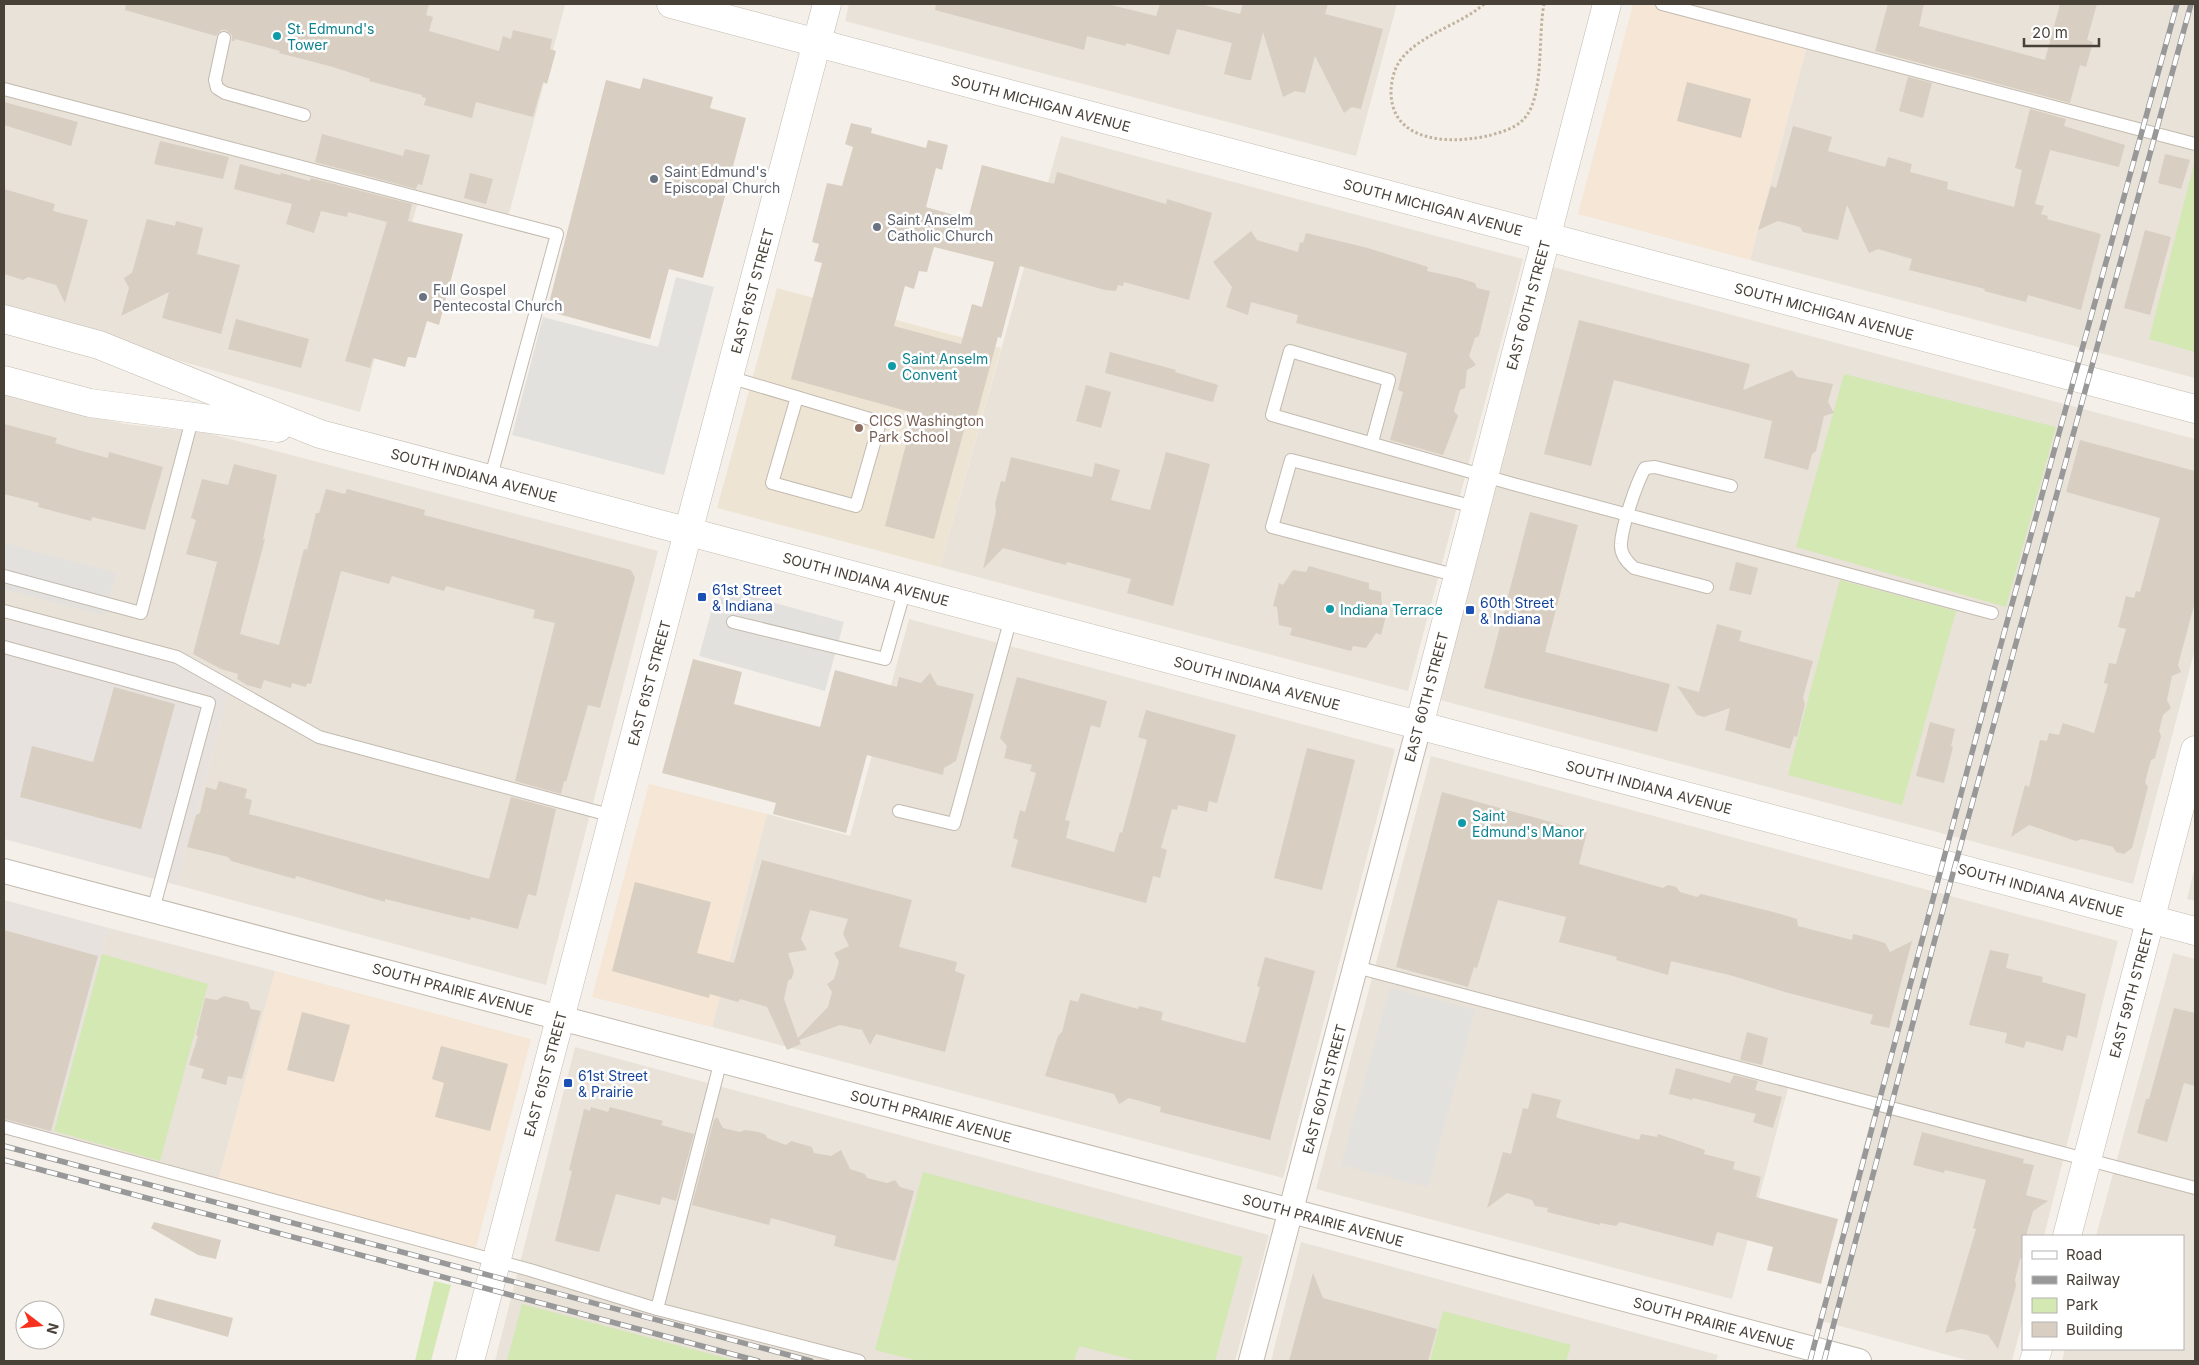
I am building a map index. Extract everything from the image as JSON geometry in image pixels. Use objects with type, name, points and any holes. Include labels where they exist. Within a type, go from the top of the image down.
[{"type":"street","name":"SOUTH MICHIGAN AVENUE","points":[[670,4],[2195,410]]},
{"type":"street","name":"EAST 61ST STREET","points":[[470,1361],[827,4]]},
{"type":"street","name":"EAST 60TH STREET","points":[[1251,1361],[1292,1211],[1607,4]]},
{"type":"street","name":"SOUTH INDIANA AVENUE","points":[[4,319],[99,345],[320,434],[2195,931]]},
{"type":"street","name":"SOUTH INDIANA AVENUE","points":[[4,380],[90,403],[320,434]]},
{"type":"street","name":"EAST 59TH STREET","points":[[2067,1235],[2195,750]]},
{"type":"street","name":"SOUTH PRAIRIE AVENUE","points":[[4,871],[1859,1361]]},
{"type":"lane","points":[[1662,4],[2195,144]]},
{"type":"lane","points":[[224,38],[215,80],[217,88],[304,115]]},
{"type":"lane","points":[[4,89],[557,234],[490,480]]},
{"type":"lane","points":[[1372,442],[1389,380],[1290,351],[1272,415],[1372,442],[1484,476],[1992,613]]},
{"type":"lane","points":[[729,377],[797,397],[880,422],[856,506],[772,483],[797,397]]},
{"type":"lane","points":[[4,576],[141,613],[193,416]]},
{"type":"lane","points":[[1458,576],[1272,527],[1291,460],[1475,507]]},
{"type":"lane","points":[[1706,587],[1634,568],[1625,560],[1621,546],[1638,480],[1646,468],[1655,467],[1731,486]]},
{"type":"lane","points":[[733,622],[885,659],[904,589]]},
{"type":"lane","points":[[4,611],[177,657],[319,737],[614,816]]},
{"type":"lane","points":[[899,811],[954,824],[1011,618]]},
{"type":"lane","points":[[4,647],[209,703],[153,910]]},
{"type":"lane","points":[[1356,967],[2195,1188]]},
{"type":"lane","points":[[657,1308],[721,1060]]},
{"type":"lane","points":[[4,1127],[496,1261],[657,1308],[859,1361]]},
{"type":"path","points":[[1484,4],[1408,52],[1396,69],[1391,88],[1393,106],[1404,123],[1425,137],[1447,141],[1482,137],[1504,131],[1524,120],[1536,93],[1544,4]]},
{"type":"shaded area","points":[[4,4],[565,5],[507,221],[419,198],[360,412],[4,311]]},
{"type":"shaded area","points":[[849,4],[1397,4],[1356,156],[845,21]]},
{"type":"shaded area","points":[[1633,4],[1662,4],[1808,42],[1750,260],[1578,214]]},
{"type":"shaded area","points":[[1662,4],[2195,4],[2195,378],[1750,260],[1808,42]]},
{"type":"shaded area","points":[[1061,136],[1523,259],[1408,691],[940,567]]},
{"type":"shaded area","points":[[1553,267],[2195,439],[2195,649],[2133,884],[1440,700]]},
{"type":"shaded area","points":[[676,277],[714,287],[664,475],[512,435],[543,317],[658,347]]},
{"type":"shaded area","name":"CICS Washington Park School","points":[[777,288],[1001,348],[940,567],[717,508]]},
{"type":"shaded area","points":[[4,394],[125,424],[207,433],[658,551],[546,985],[177,885],[230,687],[4,611]]},
{"type":"shaded area","points":[[4,543],[116,573],[104,615],[4,589]]},
{"type":"shaded area","points":[[718,587],[844,622],[825,691],[699,656]]},
{"type":"shaded area","points":[[4,611],[177,657],[230,687],[177,885],[4,839]]},
{"type":"shaded area","points":[[909,619],[1395,749],[1283,1178],[712,1027],[767,814],[850,836]]},
{"type":"shaded area","points":[[1431,756],[2118,941],[2044,1235],[2022,1235],[2022,1323],[2012,1361],[1970,1361],[1818,1320],[1875,1103],[1790,1081],[1732,1299],[1316,1189]]},
{"type":"shaded area","points":[[649,784],[767,814],[712,1027],[592,997]]},
{"type":"shaded area","points":[[2195,866],[2195,901],[2187,899]]},
{"type":"shaded area","points":[[4,900],[109,928],[52,1139],[4,1127]]},
{"type":"shaded area","points":[[109,928],[275,971],[217,1185],[52,1139]]},
{"type":"shaded area","points":[[2173,953],[2195,959],[2195,1361],[2062,1361],[2065,1350],[2184,1350],[2184,1235],[2096,1235]]},
{"type":"shaded area","points":[[275,971],[531,1039],[474,1255],[217,1185]]},
{"type":"shaded area","points":[[1390,988],[1475,1010],[1428,1187],[1341,1165]]},
{"type":"shaded area","points":[[575,1047],[1269,1235],[1235,1361],[495,1361]]},
{"type":"shaded area","points":[[1301,1242],[1718,1355],[1716,1361],[1271,1361]]},
{"type":"green space","points":[[2195,160],[2195,352],[2149,339]]},
{"type":"green space","points":[[1844,374],[2056,427],[2006,607],[1796,547]]},
{"type":"green space","points":[[1840,580],[1956,611],[1902,805],[1788,775]]},
{"type":"green space","points":[[102,954],[208,984],[160,1161],[54,1131]]},
{"type":"green space","points":[[923,1172],[1243,1257],[1215,1361],[1138,1361],[1079,1346],[1074,1361],[919,1361],[875,1350]]},
{"type":"green space","points":[[434,1281],[451,1285],[431,1361],[415,1361]]},
{"type":"green space","points":[[522,1304],[737,1361],[507,1361]]},
{"type":"green space","points":[[1443,1311],[1571,1345],[1566,1361],[1430,1361]]},
{"type":"building","points":[[126,4],[429,4],[426,15],[433,17],[429,31],[499,51],[503,36],[511,39],[513,30],[552,39],[550,49],[556,51],[547,84],[543,82],[533,117],[476,102],[472,118],[424,105],[426,98],[422,97],[422,95],[369,81],[370,79],[333,67],[279,53],[280,51],[235,39],[232,41],[232,35],[226,30],[221,30],[216,36],[125,10]]},
{"type":"building","points":[[936,4],[1107,4],[1156,16],[1160,4],[1200,4],[1240,14],[1243,4],[1328,4],[1325,14],[1383,29],[1361,109],[1352,107],[1344,113],[1315,56],[1305,93],[1295,91],[1283,97],[1263,32],[1251,80],[1247,80],[1224,74],[1232,43],[1177,29],[1169,55],[1126,43],[1126,46],[1087,36],[1084,50],[935,10]]},
{"type":"building","points":[[1888,4],[1924,4],[1919,26],[2045,60],[2060,4],[2097,4],[2087,40],[2093,42],[2086,67],[2080,65],[2070,103],[1875,51]]},
{"type":"building","points":[[1908,77],[1932,83],[1923,118],[1899,111]]},
{"type":"building","name":"Saint Edmund's Episcopal Church","points":[[643,78],[713,97],[710,108],[746,118],[703,278],[669,269],[650,339],[547,311],[606,80],[640,89]]},
{"type":"building","points":[[1687,82],[1751,99],[1741,138],[1677,121]]},
{"type":"building","points":[[4,102],[78,122],[71,146],[4,125]]},
{"type":"building","points":[[2030,109],[2066,119],[2064,126],[2125,145],[2119,167],[2050,150],[2035,204],[2044,206],[2041,214],[2048,216],[2047,219],[2101,234],[2081,310],[2028,295],[2026,302],[1984,291],[1985,289],[1909,270],[1912,259],[1878,249],[1869,253],[1847,205],[1838,240],[1803,232],[1800,227],[1778,221],[1758,230],[1771,186],[1776,188],[1793,126],[1832,137],[1828,151],[1885,167],[1888,157],[1912,164],[1910,172],[1948,182],[1947,189],[2014,207],[2022,170],[2015,168]]},
{"type":"building","points":[[851,123],[872,128],[871,133],[926,148],[928,140],[948,145],[942,170],[936,168],[926,207],[968,219],[982,165],[1054,184],[1057,172],[1166,204],[1167,199],[1212,213],[1189,300],[1124,282],[1123,286],[1118,285],[1116,291],[1105,290],[1020,266],[1001,338],[998,337],[973,429],[965,427],[934,539],[885,526],[914,413],[791,379],[822,263],[814,261],[819,244],[812,242],[827,183],[842,186],[853,147],[845,144]],"holes":[[[934,247],[994,262],[982,307],[972,304],[961,344],[894,326],[905,286],[914,289],[919,271],[927,272]]]},
{"type":"building","points":[[322,134],[403,156],[405,149],[430,155],[422,185],[418,184],[416,189],[315,162]]},
{"type":"building","points":[[160,141],[229,157],[223,179],[154,164]]},
{"type":"building","points":[[2165,154],[2190,160],[2181,189],[2158,183]]},
{"type":"building","points":[[240,164],[310,181],[311,178],[412,204],[408,221],[463,234],[439,325],[427,321],[416,358],[408,357],[405,367],[373,358],[370,368],[345,361],[387,222],[348,212],[347,217],[321,211],[314,233],[286,224],[292,204],[234,189]]},
{"type":"building","points":[[470,173],[493,179],[486,204],[464,198]]},
{"type":"building","points":[[4,189],[55,204],[53,211],[88,220],[65,303],[56,285],[28,277],[23,280],[4,274]]},
{"type":"building","points":[[147,219],[175,226],[176,221],[203,228],[197,254],[240,265],[221,334],[162,318],[169,292],[121,316],[129,288],[124,278],[132,273]]},
{"type":"building","points":[[2145,230],[2171,237],[2150,315],[2124,308]]},
{"type":"building","points":[[1251,231],[1257,240],[1298,252],[1300,242],[1303,243],[1306,233],[1368,248],[1428,267],[1427,271],[1475,283],[1477,288],[1490,291],[1479,336],[1475,338],[1469,356],[1476,365],[1467,370],[1465,388],[1460,390],[1454,411],[1458,416],[1443,455],[1390,440],[1403,392],[1398,390],[1407,353],[1296,323],[1298,315],[1251,302],[1248,315],[1226,307],[1232,287],[1213,262]]},
{"type":"building","points":[[236,319],[309,339],[301,368],[228,349]]},
{"type":"building","points":[[1579,320],[1750,364],[1743,390],[1792,370],[1797,377],[1833,384],[1828,402],[1834,413],[1824,416],[1816,451],[1812,454],[1808,470],[1764,458],[1772,421],[1614,380],[1591,466],[1544,454]]},
{"type":"building","points":[[1110,352],[1176,370],[1175,372],[1218,385],[1213,402],[1105,373]]},
{"type":"building","points":[[1086,385],[1111,392],[1101,428],[1076,421]]},
{"type":"building","points":[[4,424],[57,438],[55,443],[71,448],[108,458],[109,452],[163,467],[145,530],[92,517],[91,521],[38,507],[39,503],[4,494]]},
{"type":"building","points":[[2080,440],[2195,471],[2195,602],[2178,665],[2181,672],[2172,676],[2167,700],[2171,708],[2163,715],[2159,731],[2161,736],[2155,758],[2151,760],[2145,782],[2148,787],[2132,848],[2124,854],[2116,852],[2113,847],[2082,839],[2076,841],[2029,825],[2011,837],[2025,785],[2029,787],[2040,740],[2047,741],[2049,733],[2059,735],[2063,723],[2094,733],[2108,684],[2104,683],[2109,663],[2116,664],[2126,629],[2118,627],[2126,596],[2134,598],[2136,591],[2140,592],[2160,518],[2066,492]]},
{"type":"building","points":[[1166,452],[1210,464],[1173,606],[1127,593],[1131,579],[1067,562],[1066,565],[1003,548],[983,569],[996,512],[995,504],[1001,481],[1005,482],[1011,457],[1092,477],[1095,463],[1120,470],[1111,500],[1150,510]]},
{"type":"building","points":[[234,464],[277,475],[263,539],[265,539],[240,634],[279,645],[304,549],[307,550],[316,513],[319,513],[326,489],[345,494],[347,489],[425,510],[424,515],[631,570],[635,578],[600,708],[588,705],[561,794],[515,781],[555,623],[533,618],[535,610],[446,586],[444,591],[392,576],[389,584],[341,571],[311,684],[307,683],[306,687],[292,683],[291,688],[264,680],[261,689],[247,685],[237,679],[238,674],[221,669],[193,654],[217,562],[186,554],[196,520],[191,518],[202,479],[228,485]]},
{"type":"building","points":[[1530,512],[1578,525],[1545,652],[1670,684],[1657,732],[1484,688]]},
{"type":"building","points":[[1736,562],[1758,568],[1751,595],[1729,590]]},
{"type":"building","name":"Indiana Terrace","points":[[1309,566],[1369,583],[1369,589],[1381,592],[1382,611],[1387,612],[1381,635],[1376,633],[1366,648],[1353,646],[1351,651],[1290,635],[1292,628],[1279,625],[1277,607],[1273,606],[1279,583],[1283,585],[1293,570],[1306,572]]},
{"type":"building","points":[[1717,624],[1742,631],[1739,641],[1813,661],[1803,698],[1805,704],[1797,737],[1794,736],[1790,749],[1725,730],[1730,708],[1704,717],[1697,715],[1677,686],[1699,692]]},
{"type":"building","points":[[693,659],[742,672],[734,704],[820,727],[835,670],[897,687],[899,677],[921,683],[930,673],[937,685],[974,694],[956,761],[944,768],[943,775],[867,755],[846,833],[773,814],[776,803],[662,773]]},
{"type":"building","points":[[1017,677],[1107,701],[1100,728],[1091,725],[1065,820],[1070,821],[1066,838],[1114,852],[1120,832],[1122,833],[1147,740],[1138,737],[1146,710],[1236,735],[1217,803],[1209,801],[1207,812],[1178,805],[1177,810],[1172,809],[1161,848],[1167,850],[1160,878],[1153,876],[1146,903],[1011,867],[1018,840],[1013,838],[1020,810],[1025,812],[1036,773],[1030,771],[1032,765],[1004,758],[1007,746],[1000,738]]},
{"type":"building","points":[[114,687],[175,704],[141,829],[20,797],[32,746],[93,762]]},
{"type":"building","points":[[1930,722],[1955,729],[1951,746],[1953,747],[1944,783],[1916,776]]},
{"type":"building","points":[[1307,748],[1355,760],[1322,890],[1274,878]]},
{"type":"building","points":[[219,781],[247,789],[245,798],[252,800],[249,814],[489,879],[511,797],[556,809],[536,896],[528,894],[518,929],[471,917],[470,920],[385,899],[385,902],[296,876],[295,879],[231,861],[228,857],[187,847],[196,815],[200,813],[206,787],[216,790]]},
{"type":"building","points":[[1442,792],[1587,832],[1579,864],[1663,888],[1668,885],[1676,887],[1680,892],[1697,897],[1701,894],[1777,913],[1797,919],[1798,926],[1852,940],[1853,934],[1865,937],[1885,943],[1890,952],[1912,941],[1889,1028],[1870,1024],[1873,1015],[1733,976],[1671,961],[1668,975],[1616,960],[1617,957],[1559,942],[1566,917],[1498,900],[1477,968],[1474,967],[1468,987],[1396,967]]},
{"type":"building","points":[[762,860],[912,900],[899,947],[957,962],[955,971],[965,975],[945,1052],[876,1034],[870,1045],[862,1030],[840,1025],[799,1040],[801,1044],[787,1050],[767,1007],[740,999],[738,1002],[710,994],[709,998],[612,971],[635,882],[711,902],[697,953],[734,963]],"holes":[[[810,910],[848,919],[843,934],[849,946],[834,953],[839,962],[834,979],[827,984],[832,992],[828,1007],[798,1038],[784,999],[788,981],[792,978],[794,971],[788,953],[807,950],[801,939]]]},
{"type":"building","points":[[4,930],[98,956],[51,1131],[4,1119]]},
{"type":"building","points":[[1990,950],[2009,954],[2006,968],[2043,977],[2042,982],[2086,994],[2077,1038],[2067,1035],[2063,1051],[2026,1041],[2024,1048],[2005,1043],[2007,1033],[1969,1025]]},
{"type":"building","points":[[1265,957],[1315,971],[1270,1140],[1160,1112],[1161,1107],[1129,1098],[1119,1104],[1114,1094],[1045,1076],[1058,1036],[1062,1032],[1070,1000],[1078,1002],[1081,993],[1138,1009],[1139,1006],[1163,1012],[1161,1020],[1245,1043],[1260,987],[1257,986]]},
{"type":"building","points":[[224,996],[248,1002],[251,1009],[261,1011],[242,1079],[228,1076],[226,1085],[201,1078],[204,1069],[189,1065],[198,1036],[196,1035],[205,998],[217,1000]]},
{"type":"building","points":[[2174,1008],[2195,1013],[2195,1086],[2184,1083],[2167,1142],[2137,1133],[2146,1099],[2149,1099]]},
{"type":"building","points":[[302,1012],[350,1025],[334,1082],[287,1070]]},
{"type":"building","points":[[1747,1032],[1768,1038],[1762,1065],[1740,1060]]},
{"type":"building","points":[[441,1046],[508,1064],[490,1131],[435,1117],[444,1083],[432,1079]]},
{"type":"building","points":[[1676,1068],[1730,1083],[1734,1075],[1758,1081],[1755,1090],[1782,1097],[1773,1128],[1753,1122],[1756,1114],[1669,1094]]},
{"type":"building","points":[[1532,1093],[1561,1100],[1556,1117],[1561,1119],[1639,1140],[1641,1134],[1657,1137],[1658,1134],[1705,1150],[1704,1154],[1735,1162],[1733,1169],[1761,1177],[1756,1197],[1838,1219],[1821,1284],[1767,1270],[1773,1247],[1717,1232],[1713,1246],[1620,1222],[1616,1226],[1600,1223],[1600,1225],[1547,1212],[1548,1208],[1535,1206],[1532,1200],[1507,1193],[1487,1208],[1503,1152],[1511,1154],[1523,1108],[1528,1109]]},
{"type":"building","points":[[591,1107],[608,1112],[610,1107],[663,1121],[661,1125],[694,1134],[676,1201],[662,1197],[660,1205],[616,1194],[599,1252],[555,1241],[572,1171],[569,1170],[584,1109],[590,1111]]},
{"type":"building","points":[[717,1117],[723,1128],[740,1132],[745,1130],[759,1132],[766,1135],[767,1138],[786,1145],[791,1141],[812,1147],[814,1153],[831,1156],[841,1150],[850,1169],[865,1174],[867,1178],[887,1183],[895,1180],[900,1187],[914,1191],[895,1261],[834,1246],[836,1236],[771,1218],[769,1225],[692,1205],[714,1120]]},
{"type":"building","points":[[1922,1132],[2024,1159],[2023,1163],[2034,1165],[2026,1195],[2048,1201],[2033,1211],[2026,1235],[2022,1235],[2022,1258],[2020,1259],[2015,1280],[2016,1286],[1998,1349],[1988,1335],[1961,1329],[1945,1333],[1976,1229],[1973,1228],[1986,1180],[1945,1170],[1944,1173],[1913,1165]]},
{"type":"building","points":[[154,1222],[221,1240],[216,1259],[198,1255],[151,1228]]},
{"type":"building","points":[[1313,1273],[1323,1298],[1437,1329],[1428,1361],[1289,1361]]},
{"type":"building","points":[[155,1298],[233,1318],[228,1337],[150,1315]]},
{"type":"railway","points":[[1810,1361],[1998,655],[2177,4]]},
{"type":"railway","points":[[1824,1361],[1935,939],[2191,4]]},
{"type":"railway","points":[[4,1146],[811,1361]]},
{"type":"railway","points":[[4,1160],[758,1361]]},
{"type":"place","name":"St. Edmund's Tower","points":[[277,36]]},
{"type":"place","name":"Saint Edmund's Episcopal Church","points":[[654,179]]},
{"type":"place","name":"Saint Anselm Catholic Church","points":[[877,227]]},
{"type":"place","name":"Full Gospel Pentecostal Church","points":[[423,297]]},
{"type":"place","name":"Saint Anselm Convent","points":[[892,366]]},
{"type":"place","name":"CICS Washington Park School","points":[[859,428]]},
{"type":"place","name":"61st Street & Indiana","points":[[702,597]]},
{"type":"place","name":"Indiana Terrace","points":[[1330,609]]},
{"type":"place","name":"60th Street & Indiana","points":[[1470,610]]},
{"type":"place","name":"Saint Edmund's Manor","points":[[1462,823]]},
{"type":"place","name":"61st Street & Prairie","points":[[568,1083]]}]
